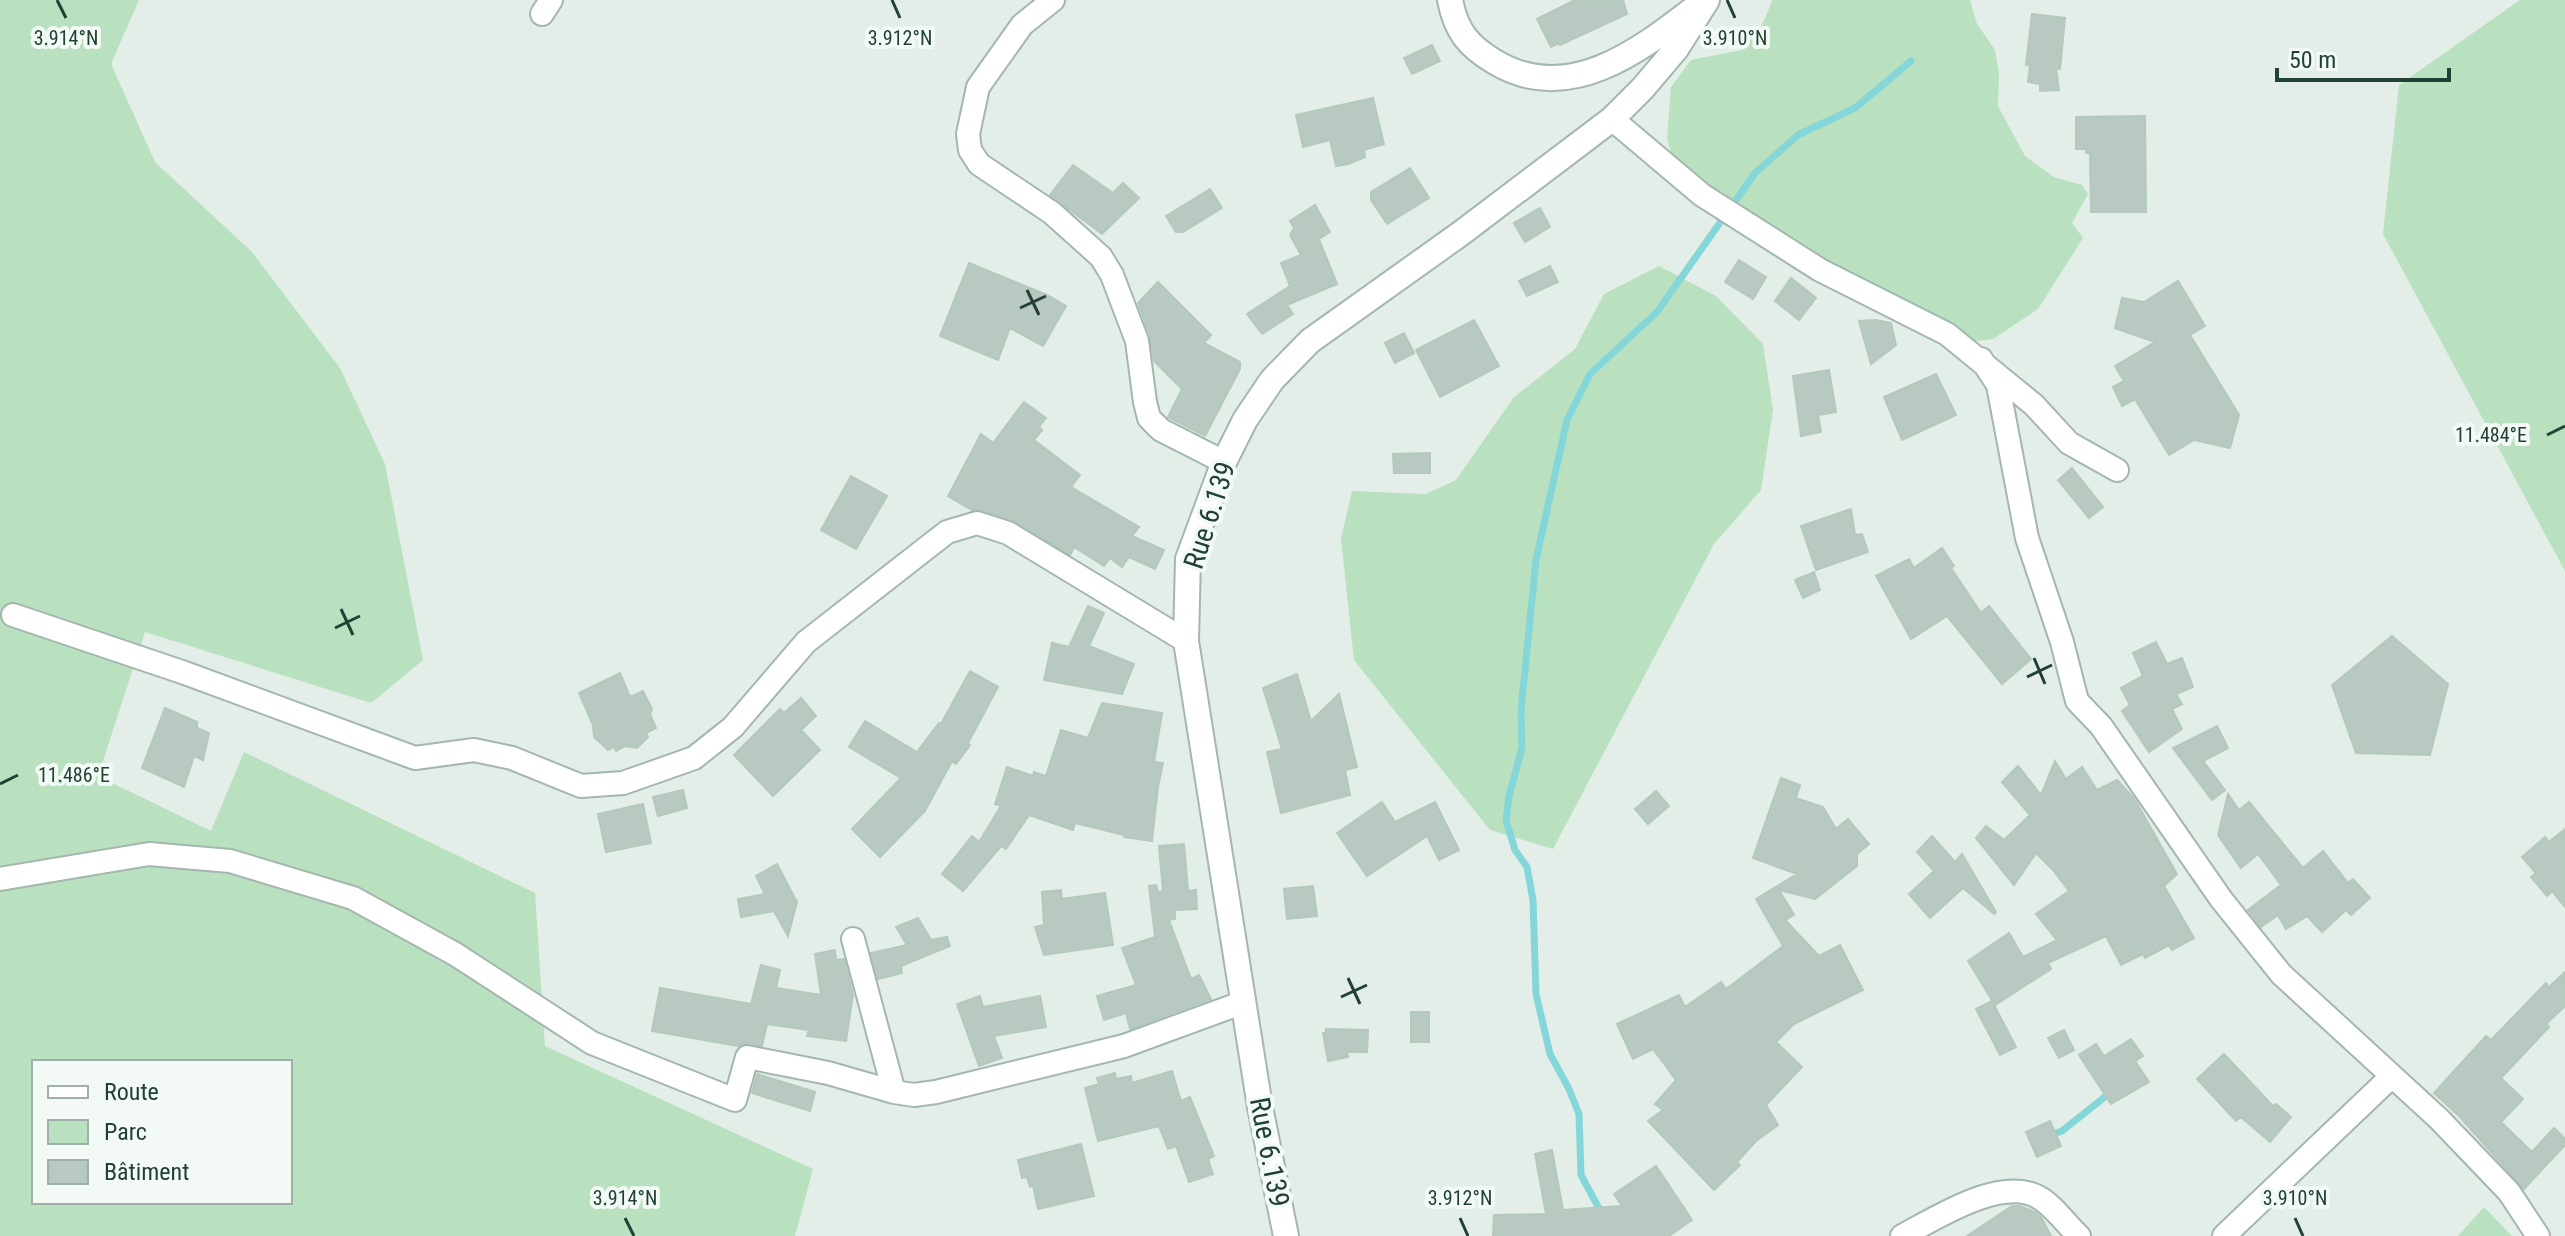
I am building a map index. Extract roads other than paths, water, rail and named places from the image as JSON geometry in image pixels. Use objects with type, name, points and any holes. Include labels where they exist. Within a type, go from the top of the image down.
[{"type":"street","points":[[1053,0],[1022,25],[978,87],[968,134],[970,150],[979,164],[1052,213],[1101,257],[1112,275],[1137,341],[1149,418],[1161,430],[1224,462]]},
{"type":"street","points":[[1450,0],[1462,37],[1478,52],[1506,69],[1538,78],[1572,78],[1615,63],[1706,0]]},
{"type":"street","name":"Rue 6.139","points":[[1286,1236],[1260,1107],[1186,641],[1188,559],[1224,462],[1245,420],[1272,380],[1310,341],[1460,234],[1612,119],[1676,49],[1706,0]]},
{"type":"street","points":[[1612,119],[1702,195],[1820,270],[1947,334],[2034,405],[2069,443],[2117,470]]},
{"type":"street","points":[[1981,359],[1998,385],[2027,538],[2062,642],[2077,701],[2101,726],[2221,899],[2281,974],[2439,1119],[2509,1192],[2538,1236]]},
{"type":"street","points":[[13,615],[185,673],[415,758],[474,750],[512,758],[581,786],[623,783],[694,758],[733,727],[806,642],[947,532],[977,523],[1008,533],[1186,641]]},
{"type":"street","points":[[0,879],[149,854],[230,861],[353,898],[455,954],[592,1043],[735,1100],[747,1057],[914,1095],[1124,1046],[1244,1002]]},
{"type":"street","points":[[853,939],[894,1092]]},
{"type":"street","points":[[2224,1236],[2392,1076]]},
{"type":"street","points":[[1902,1236],[1973,1200],[2022,1191],[2038,1197],[2079,1236]]},
{"type":"waterway","points":[[1602,1214],[1581,1175],[1579,1114],[1550,1054],[1536,994],[1533,900],[1527,867],[1515,850],[1506,820],[1522,748],[1521,710],[1536,560],[1567,420],[1590,374],[1657,312],[1755,173],[1798,135],[1855,108],[1911,61]]},
{"type":"waterway","points":[[2048,1136],[2062,1131],[2106,1096]]}]
